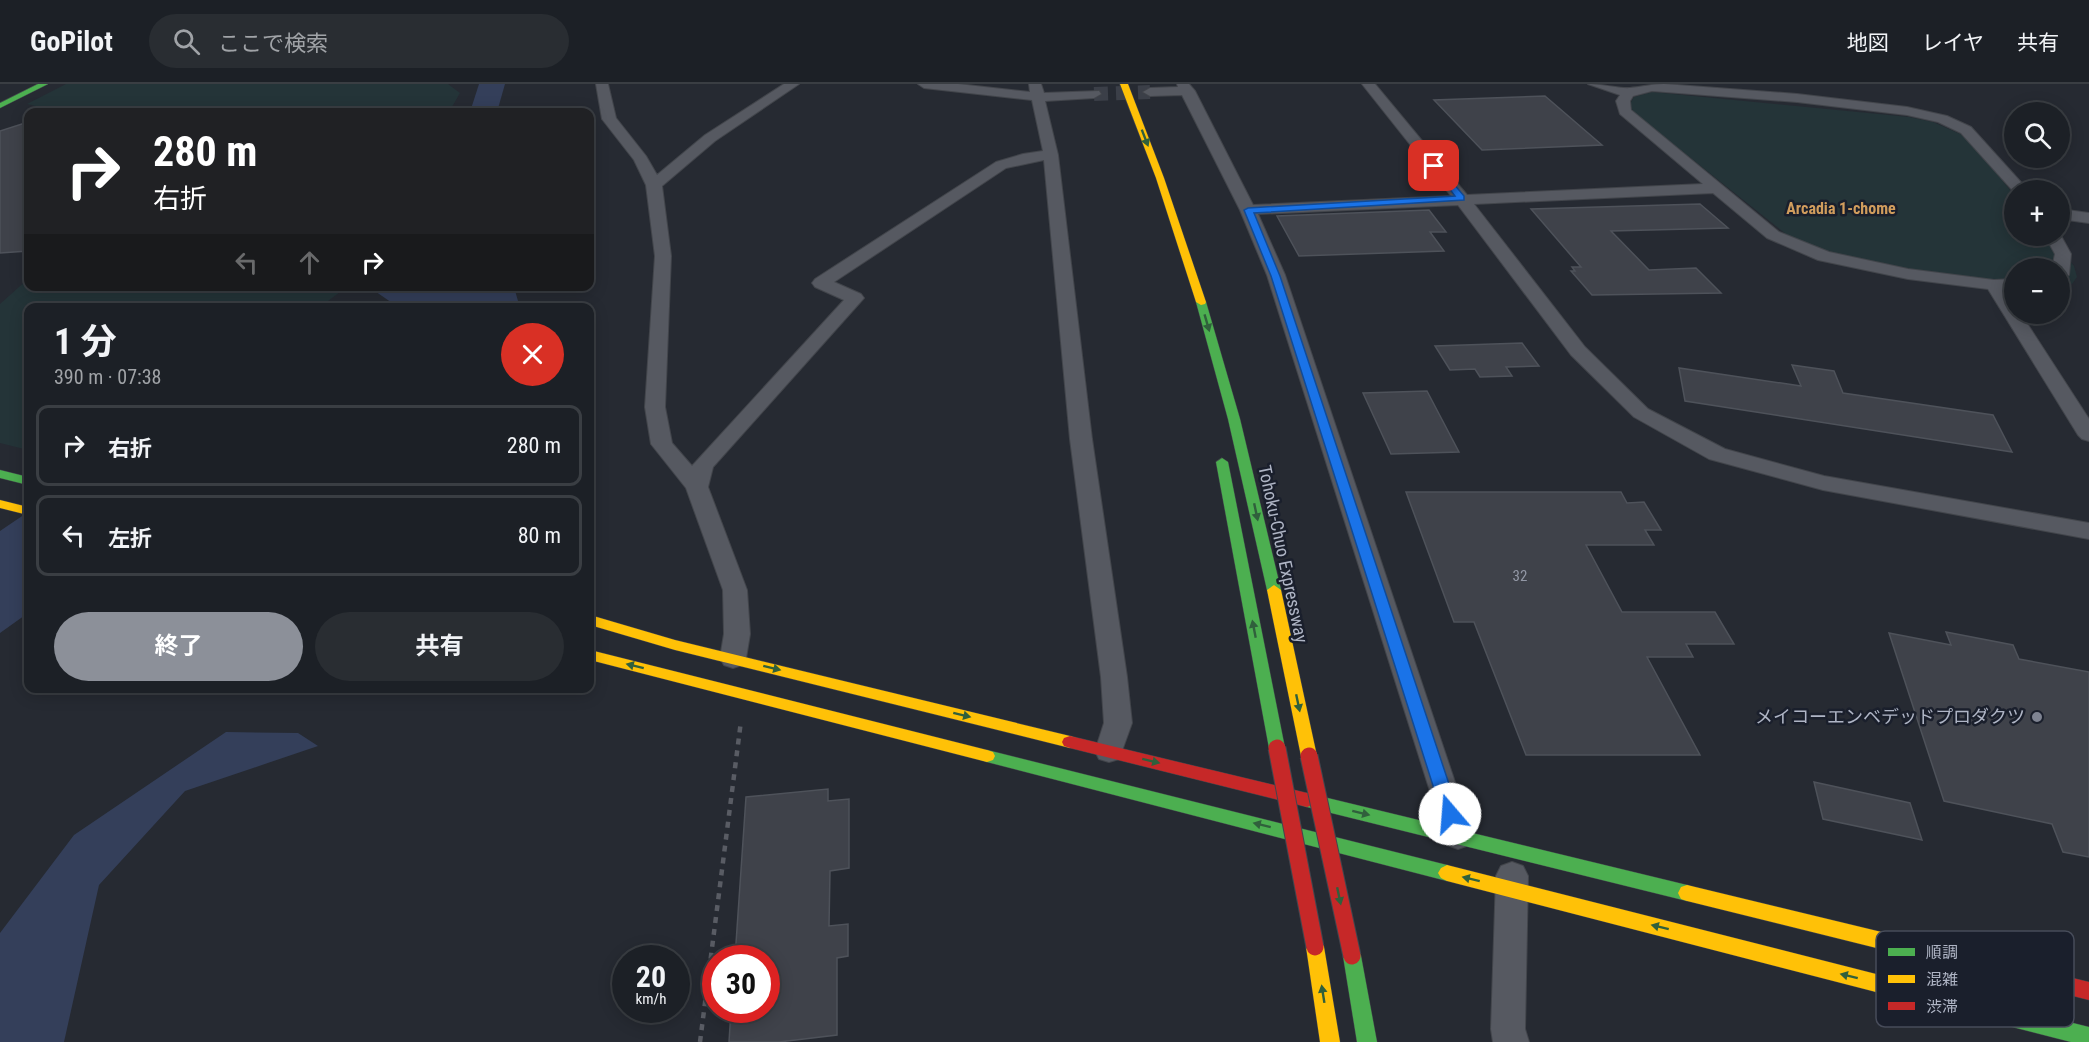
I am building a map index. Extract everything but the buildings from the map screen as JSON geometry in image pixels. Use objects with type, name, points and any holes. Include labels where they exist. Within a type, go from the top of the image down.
[{"type":"main road","points":[[0,106],[44,84]]},
{"type":"main road","points":[[1110,84],[1140,167]]},
{"type":"main road","name":"Tohoku-Chuo Expressway","points":[[1124,84],[1167,197],[1207,322],[1246,468],[1310,756],[1352,956],[1367,1042]]},
{"type":"main road","points":[[1218,446],[1315,947],[1330,1042]]},
{"type":"main road","points":[[0,474],[24,480]]},
{"type":"main road","points":[[0,504],[24,510]]},
{"type":"main road","points":[[594,621],[675,645],[1876,939]]},
{"type":"main road","points":[[594,656],[1876,982]]},
{"type":"main road","points":[[2074,988],[2089,992]]},
{"type":"main road","points":[[2050,1027],[2089,1037]]},
{"type":"street","points":[[602,84],[609,119],[641,159],[654,185],[663,256],[655,407],[662,444],[697,487],[735,590],[737,634],[733,658]]},
{"type":"street","points":[[654,185],[710,138],[794,84]]},
{"type":"street","points":[[924,84],[1094,94]]},
{"type":"street","points":[[1368,84],[1461,198],[1578,351],[1641,413],[1717,454],[1822,483],[2089,531]]},
{"type":"street","points":[[1594,84],[1628,93],[1652,87],[1691,88],[1908,111],[1942,119],[1966,130],[2012,180]]},
{"type":"street","points":[[1150,92],[1186,87],[1248,210],[1279,287],[1458,836]]},
{"type":"street","points":[[1036,90],[1051,155],[1081,439],[1114,677],[1118,723],[1109,751]]},
{"type":"street","points":[[1628,93],[1623,101],[1625,111],[1773,235],[1824,256],[1908,274],[2004,284]]},
{"type":"street","points":[[697,487],[703,465],[855,298],[820,283],[1009,160],[1051,155]]},
{"type":"street","points":[[1248,210],[1461,198],[1715,188]]},
{"type":"street","points":[[2070,215],[2089,218]]},
{"type":"street","points":[[1994,285],[2089,435]]},
{"type":"street","points":[[1511,1042],[1508,1029],[1513,850]]},
{"type":"path","points":[[700,1042],[742,719],[737,691]]},
{"type":"shaded area","points":[[66,84],[448,84],[460,93],[451,108],[44,108],[27,104]]},
{"type":"shaded area","points":[[1652,92],[1909,117],[1933,122],[1967,137],[2004,183],[2004,246],[2057,246],[2067,258],[2004,258],[2004,287],[1882,273],[1791,238],[1633,112],[1630,104],[1634,97]]},
{"type":"shaded area","points":[[2070,261],[2077,277],[2070,284]]},
{"type":"shaded area","points":[[24,283],[24,291],[340,291],[325,303],[24,303],[24,449],[0,443],[0,304]]},
{"type":"water","points":[[375,291],[515,291],[518,301],[517,303],[392,303]]},
{"type":"water","points":[[24,515],[24,616],[0,633],[0,531]]},
{"type":"water","points":[[226,732],[298,733],[318,746],[185,791],[99,885],[64,1042],[0,1042],[0,933],[74,835]]},
{"type":"waterway","points":[[485,108],[492,84]]},
{"type":"tunnel","points":[[1094,94],[1150,92]]},
{"type":"traffic: fast","points":[[0,106],[44,84]]},
{"type":"traffic: fast","points":[[1201,302],[1234,419],[1274,590]]},
{"type":"traffic: fast","points":[[1222,462],[1277,748]]},
{"type":"traffic: fast","points":[[0,474],[24,480]]},
{"type":"traffic: fast","points":[[987,756],[1447,873]]},
{"type":"traffic: fast","points":[[1307,800],[1687,893]]},
{"type":"traffic: fast","points":[[1352,956],[1367,1042]]},
{"type":"traffic: fast","points":[[2050,1027],[2089,1037]]},
{"type":"traffic: slow","points":[[1124,84],[1160,178],[1201,302]]},
{"type":"traffic: slow","points":[[0,504],[24,510]]},
{"type":"traffic: slow","points":[[1274,590],[1309,756]]},
{"type":"traffic: slow","points":[[594,621],[675,645],[1070,742]]},
{"type":"traffic: slow","points":[[594,656],[987,756]]},
{"type":"traffic: slow","points":[[1447,873],[1876,983]]},
{"type":"traffic: slow","points":[[1687,893],[1876,939]]},
{"type":"traffic: slow","points":[[1315,947],[1330,1042]]},
{"type":"traffic: jam","points":[[1070,742],[1307,800]]},
{"type":"traffic: jam","points":[[1277,748],[1315,947]]},
{"type":"traffic: jam","points":[[1309,756],[1352,956]]},
{"type":"traffic: jam","points":[[2074,987],[2089,991]]},
{"type":"place","name":"メイコーエンベデッドプロダクツ","points":[[2037,717]]},
{"type":"district","name":"Arcadia 1-chome","points":[[1841,208]]},
{"type":"route","points":[[1434,166],[1461,198],[1248,210],[1275,276],[1450,814]]}]
